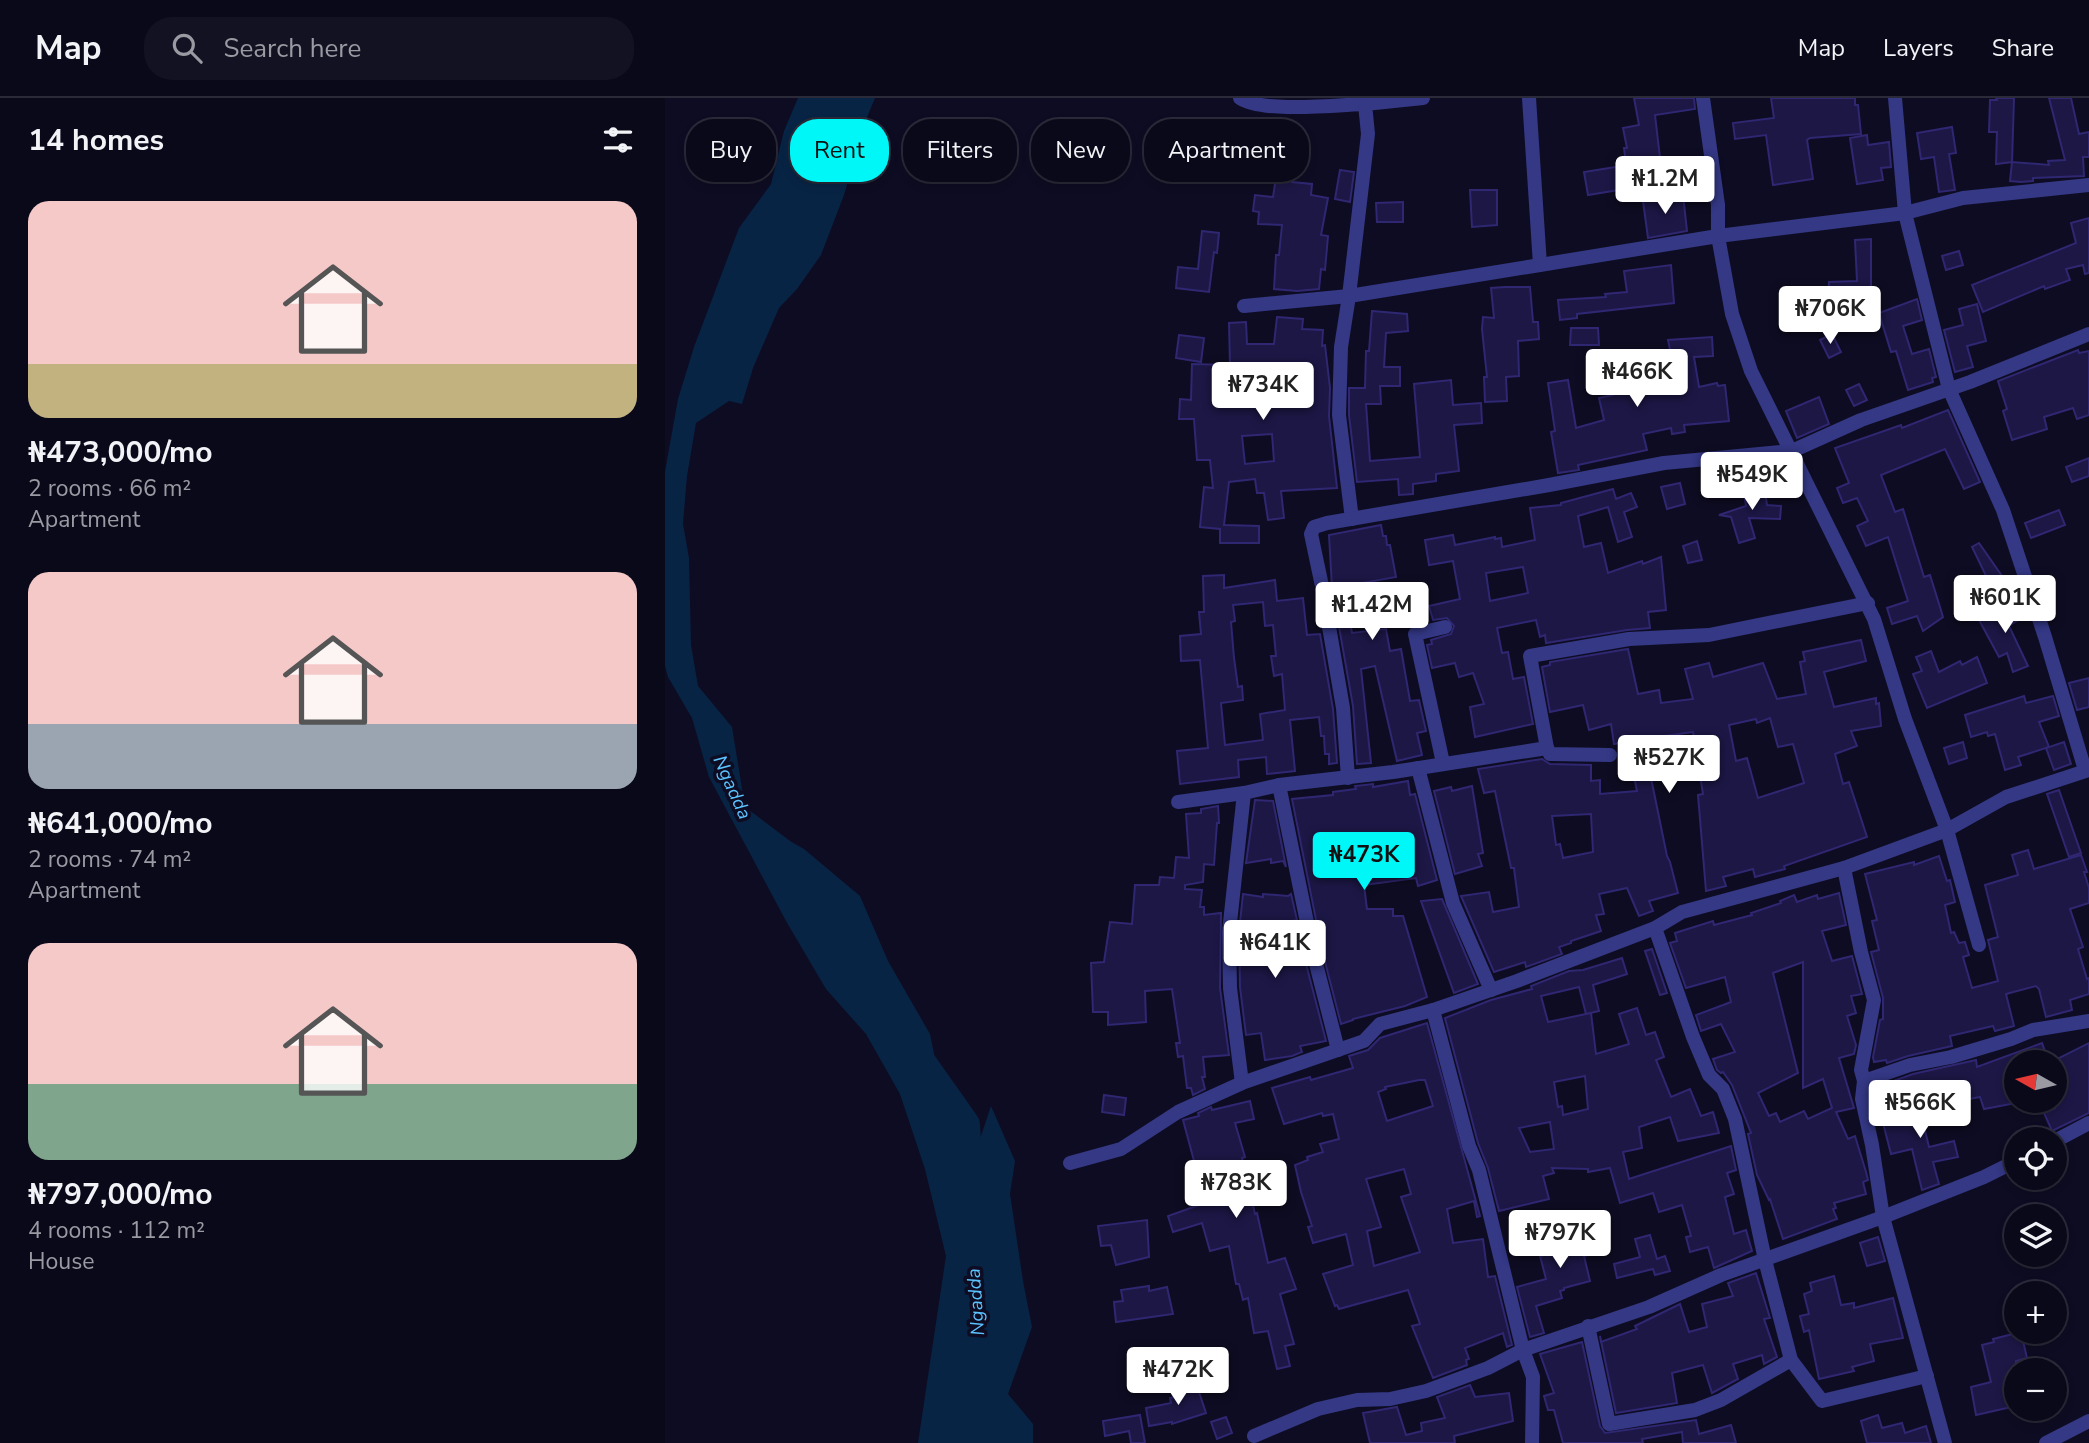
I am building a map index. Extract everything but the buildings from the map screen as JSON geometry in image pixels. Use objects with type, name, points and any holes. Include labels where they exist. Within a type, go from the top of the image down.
[{"type":"street","points":[[1240,98],[1253,104],[1306,107],[1423,98]]},
{"type":"street","points":[[1529,98],[1540,265]]},
{"type":"street","points":[[1703,98],[1718,205],[1719,236],[1732,314],[1751,371],[1874,618],[1905,719],[1947,830],[1979,945]]},
{"type":"street","points":[[1070,1163],[1121,1149],[1178,1112],[1242,1083],[1364,1041],[1380,1024],[1433,1010],[1491,990],[1655,928],[1682,912],[1844,868],[1947,830],[2006,797],[2087,770],[2003,510],[1949,389],[1905,213],[1895,98]]},
{"type":"street","points":[[1352,519],[1339,415],[1341,347],[1368,134],[1365,104]]},
{"type":"street","points":[[1244,306],[1349,296],[1719,236],[1905,213],[1963,198],[2089,185]]},
{"type":"street","points":[[1348,778],[1341,696],[1311,534],[1314,527],[1664,463],[1792,451],[1861,420],[2089,334]]},
{"type":"street","points":[[1610,755],[1550,754],[1530,656],[1629,639],[1709,635],[1868,603]]},
{"type":"street","points":[[1443,763],[1415,634],[1445,627]]},
{"type":"street","points":[[1178,802],[1279,785],[1348,778],[1547,748]]},
{"type":"street","points":[[1418,768],[1453,903],[1491,990]]},
{"type":"street","points":[[1279,785],[1313,952],[1338,1050]]},
{"type":"street","points":[[1242,1083],[1231,1000],[1229,932],[1244,793]]},
{"type":"street","points":[[1844,868],[1874,1000],[1861,1070],[1864,1081],[1861,1098],[1872,1145],[1883,1217],[1945,1443]]},
{"type":"street","points":[[1655,928],[1709,1074],[1723,1089],[1735,1119],[1765,1260],[1791,1360],[1822,1401],[1927,1376]]},
{"type":"street","points":[[1433,1010],[1469,1146],[1479,1170],[1523,1350],[1533,1377],[1532,1443]]},
{"type":"street","points":[[1864,1081],[1910,1065],[1951,1057],[2011,1039],[2033,1030],[2089,1021]]},
{"type":"street","points":[[2067,1135],[2089,1123]]},
{"type":"street","points":[[1254,1436],[1318,1409],[1357,1400],[1390,1399],[1426,1391],[1523,1350],[1649,1307],[1721,1275],[1883,1217],[2004,1167]]},
{"type":"street","points":[[1588,1326],[1609,1424],[1695,1410],[1721,1400],[1791,1360]]},
{"type":"street","points":[[2046,1443],[2089,1421]]},
{"type":"water","points":[[798,98],[875,98],[866,119],[790,119],[790,182],[848,182],[844,195],[821,255],[797,289],[779,308],[753,368],[742,404],[729,401],[696,423],[687,476],[683,524],[689,558],[691,645],[698,686],[732,727],[745,807],[804,849],[860,896],[888,961],[930,1034],[962,1193],[991,1106],[1015,1161],[1010,1194],[1032,1327],[1008,1394],[1033,1424],[1033,1443],[918,1443],[946,1256],[925,1169],[900,1094],[866,1034],[826,989],[786,921],[709,777],[692,718],[668,677],[665,666],[665,472],[678,399],[694,347],[739,228],[771,182],[776,182],[776,164],[784,131]]},
{"type":"waterway","name":"Ngadda","points":[[916,1057],[964,1125],[970,1221]]}]
